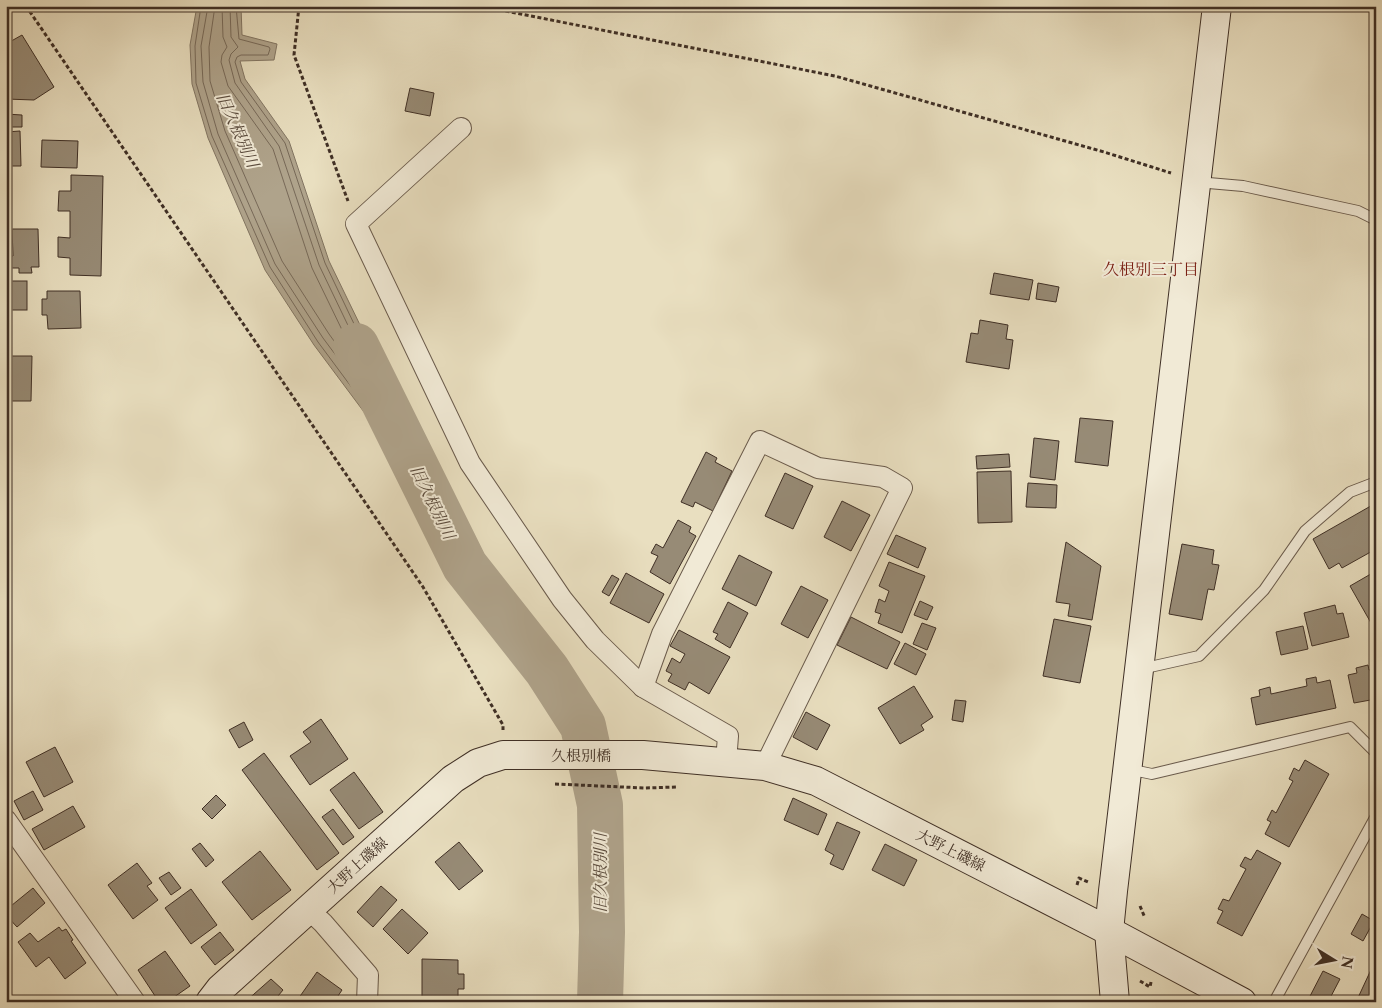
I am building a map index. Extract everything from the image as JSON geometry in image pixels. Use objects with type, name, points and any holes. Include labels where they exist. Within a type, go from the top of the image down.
[{"type":"main road","points":[[1115,1002],[1109,931],[1138,669],[1218,6]]},
{"type":"main road","name":"久根別橋","points":[[511,755],[643,756]]},
{"type":"main road","name":"大野上磯線","points":[[210,1002],[220,989],[453,779],[478,763],[511,755]]},
{"type":"main road","name":"大野上磯線","points":[[643,756],[766,766],[816,781],[1109,931],[1242,1002]]},
{"type":"street","points":[[461,128],[356,224],[470,464],[562,599],[595,640],[643,687],[728,736],[726,762]]},
{"type":"street","points":[[643,687],[662,634],[760,441],[818,468],[883,477],[902,488],[766,766]]},
{"type":"street","points":[[6,820],[136,1002]]},
{"type":"street","points":[[308,909],[323,923],[368,975],[367,1002]]},
{"type":"lane","points":[[1197,182],[1243,186],[1358,211],[1376,220]]},
{"type":"lane","points":[[1138,669],[1199,656],[1264,590],[1305,531],[1350,492],[1376,482]]},
{"type":"lane","points":[[1127,769],[1152,774],[1350,727],[1376,753]]},
{"type":"lane","points":[[1274,1002],[1376,816]]},
{"type":"path","points":[[26,6],[423,588],[503,725],[511,755]]},
{"type":"path","points":[[299,6],[294,55],[356,224]]},
{"type":"path","points":[[480,6],[835,76],[1104,152],[1197,182]]},
{"type":"path","points":[[552,784],[645,788]]},
{"type":"water","points":[[197,6],[241,6],[242,35],[277,44],[274,60],[240,61],[245,79],[289,141],[329,261],[395,397],[364,412],[314,345],[265,270],[208,138],[192,84],[190,45]]},
{"type":"building","points":[[22,35],[54,87],[34,100],[6,99],[6,44]]},
{"type":"building","points":[[410,88],[434,93],[430,116],[405,111]]},
{"type":"building","points":[[6,114],[22,115],[22,127],[6,127]]},
{"type":"building","points":[[20,131],[21,166],[6,166],[6,132]]},
{"type":"building","points":[[42,140],[78,141],[77,168],[41,167]]},
{"type":"building","points":[[71,175],[103,176],[101,276],[70,275],[70,258],[58,257],[58,237],[70,238],[70,211],[58,211],[59,191],[71,191]]},
{"type":"building","points":[[12,229],[38,229],[39,267],[31,267],[32,273],[19,273],[19,268],[8,268],[8,256],[13,256]]},
{"type":"building","points":[[994,273],[1033,280],[1029,300],[990,294]]},
{"type":"building","points":[[6,281],[27,281],[27,310],[6,310]]},
{"type":"building","points":[[1038,283],[1059,287],[1056,302],[1036,299]]},
{"type":"building","points":[[47,291],[80,291],[81,328],[48,329],[47,315],[42,315],[42,299],[47,299]]},
{"type":"building","points":[[980,320],[1008,325],[1006,339],[1013,340],[1009,369],[966,362],[971,333],[978,334]]},
{"type":"building","points":[[6,356],[32,356],[31,401],[6,401]]},
{"type":"building","points":[[6,417],[11,417],[6,453]]},
{"type":"building","points":[[1080,418],[1113,421],[1108,466],[1075,462]]},
{"type":"building","points":[[1034,438],[1059,441],[1055,480],[1030,477]]},
{"type":"building","points":[[706,452],[717,458],[715,462],[732,471],[713,511],[695,502],[693,507],[681,502]]},
{"type":"building","points":[[1009,454],[1010,467],[977,469],[976,456]]},
{"type":"building","points":[[1011,471],[1012,522],[978,523],[977,472]]},
{"type":"building","points":[[785,473],[813,486],[793,529],[765,516]]},
{"type":"building","points":[[1028,483],[1057,485],[1056,508],[1026,507]]},
{"type":"building","points":[[842,501],[870,515],[851,551],[824,537]]},
{"type":"building","points":[[1376,503],[1376,549],[1342,568],[1339,563],[1329,569],[1313,539]]},
{"type":"building","points":[[678,520],[691,527],[689,532],[696,536],[670,584],[650,572],[658,556],[651,553],[656,544],[663,548]]},
{"type":"building","points":[[896,535],[926,548],[918,568],[887,554]]},
{"type":"building","points":[[1066,542],[1101,566],[1092,620],[1068,616],[1070,604],[1056,602]]},
{"type":"building","points":[[1182,544],[1214,550],[1212,564],[1219,565],[1214,590],[1208,589],[1202,620],[1169,614]]},
{"type":"building","points":[[739,555],[772,572],[756,606],[722,589]]},
{"type":"building","points":[[889,562],[925,576],[902,633],[878,623],[881,614],[875,612],[879,599],[885,602],[889,591],[879,586]]},
{"type":"building","points":[[1376,571],[1376,629],[1375,630],[1350,586]]},
{"type":"building","points":[[626,573],[664,594],[649,623],[610,603]]},
{"type":"building","points":[[612,575],[619,579],[609,596],[602,592]]},
{"type":"building","points":[[801,586],[828,600],[808,638],[781,624]]},
{"type":"building","points":[[920,601],[933,607],[927,620],[914,615]]},
{"type":"building","points":[[728,602],[748,613],[730,648],[715,639],[718,634],[713,632]]},
{"type":"building","points":[[1335,605],[1337,614],[1343,613],[1349,637],[1312,646],[1304,613]]},
{"type":"building","points":[[851,617],[900,642],[887,669],[837,645]]},
{"type":"building","points":[[1054,619],[1091,626],[1080,683],[1043,676]]},
{"type":"building","points":[[922,623],[936,628],[927,650],[913,644]]},
{"type":"building","points":[[1303,626],[1308,649],[1281,655],[1276,632]]},
{"type":"building","points":[[679,630],[730,657],[709,694],[689,682],[685,690],[668,681],[672,674],[666,671],[672,658],[680,663],[685,654],[670,646]]},
{"type":"building","points":[[905,643],[926,654],[916,675],[894,664]]},
{"type":"building","points":[[1368,665],[1369,670],[1376,669],[1376,699],[1354,703],[1348,675],[1357,673],[1356,668]]},
{"type":"building","points":[[1316,677],[1317,683],[1330,680],[1336,708],[1256,725],[1251,698],[1260,696],[1259,690],[1270,687],[1271,694],[1307,686],[1306,679]]},
{"type":"building","points":[[914,686],[933,717],[921,725],[924,730],[900,744],[878,708]]},
{"type":"building","points":[[955,700],[966,701],[963,722],[952,720]]},
{"type":"building","points":[[806,712],[830,725],[817,750],[793,737]]},
{"type":"building","points":[[321,719],[348,759],[310,785],[290,756],[311,742],[303,732]]},
{"type":"building","points":[[244,722],[253,740],[239,748],[229,730]]},
{"type":"building","points":[[55,747],[73,782],[44,797],[26,762]]},
{"type":"building","points":[[264,753],[339,853],[317,870],[242,770]]},
{"type":"building","points":[[1305,760],[1329,774],[1289,847],[1265,834],[1271,822],[1267,820],[1272,810],[1276,813],[1293,781],[1289,779],[1294,768],[1299,771]]},
{"type":"building","points":[[354,772],[383,812],[359,829],[330,790]]},
{"type":"building","points":[[33,791],[43,810],[24,820],[14,801]]},
{"type":"building","points":[[216,795],[226,805],[212,819],[202,809]]},
{"type":"building","points":[[793,798],[827,814],[818,835],[784,820]]},
{"type":"building","points":[[73,806],[85,827],[44,850],[32,829]]},
{"type":"building","points":[[333,809],[354,837],[343,845],[322,817]]},
{"type":"building","points":[[837,822],[860,832],[843,870],[830,864],[834,855],[825,850]]},
{"type":"building","points":[[459,842],[483,871],[459,890],[435,862]]},
{"type":"building","points":[[200,843],[214,860],[206,867],[192,849]]},
{"type":"building","points":[[885,844],[917,860],[904,886],[872,870]]},
{"type":"building","points":[[1257,850],[1281,863],[1242,936],[1217,923],[1223,911],[1218,909],[1223,899],[1229,901],[1246,869],[1240,866],[1245,857],[1251,860]]},
{"type":"building","points":[[260,851],[291,890],[252,920],[222,882]]},
{"type":"building","points":[[137,863],[152,883],[147,886],[158,900],[133,919],[108,885]]},
{"type":"building","points":[[169,872],[181,888],[171,895],[159,878]]},
{"type":"building","points":[[381,886],[397,900],[373,927],[357,912]]},
{"type":"building","points":[[33,888],[45,903],[17,927],[6,915],[6,910]]},
{"type":"building","points":[[191,889],[217,925],[191,944],[165,908]]},
{"type":"building","points":[[402,909],[428,933],[408,954],[383,929]]},
{"type":"building","points":[[1362,914],[1374,921],[1363,941],[1351,934]]},
{"type":"building","points":[[59,927],[62,931],[66,929],[73,940],[71,941],[86,963],[65,979],[49,957],[36,967],[18,942],[30,933],[38,942]]},
{"type":"building","points":[[220,932],[234,950],[215,965],[201,947]]},
{"type":"building","points":[[165,951],[190,986],[167,1002],[159,1002],[138,970]]},
{"type":"building","points":[[422,959],[458,960],[458,974],[464,974],[464,989],[458,989],[458,1002],[422,1002]]},
{"type":"building","points":[[1376,959],[1376,1002],[1356,1002]]},
{"type":"building","points":[[1323,971],[1340,979],[1328,1002],[1311,1002],[1308,1000]]},
{"type":"building","points":[[317,972],[342,990],[334,1002],[296,1002]]},
{"type":"building","points":[[271,979],[283,990],[273,1002],[245,1002]]},
{"type":"waterway","name":"旧久根別川","points":[[356,346],[465,566],[547,670],[583,726],[600,805],[602,932],[600,1002]]},
{"type":"district","name":"久根別三丁目","points":[[1151,269]]}]
